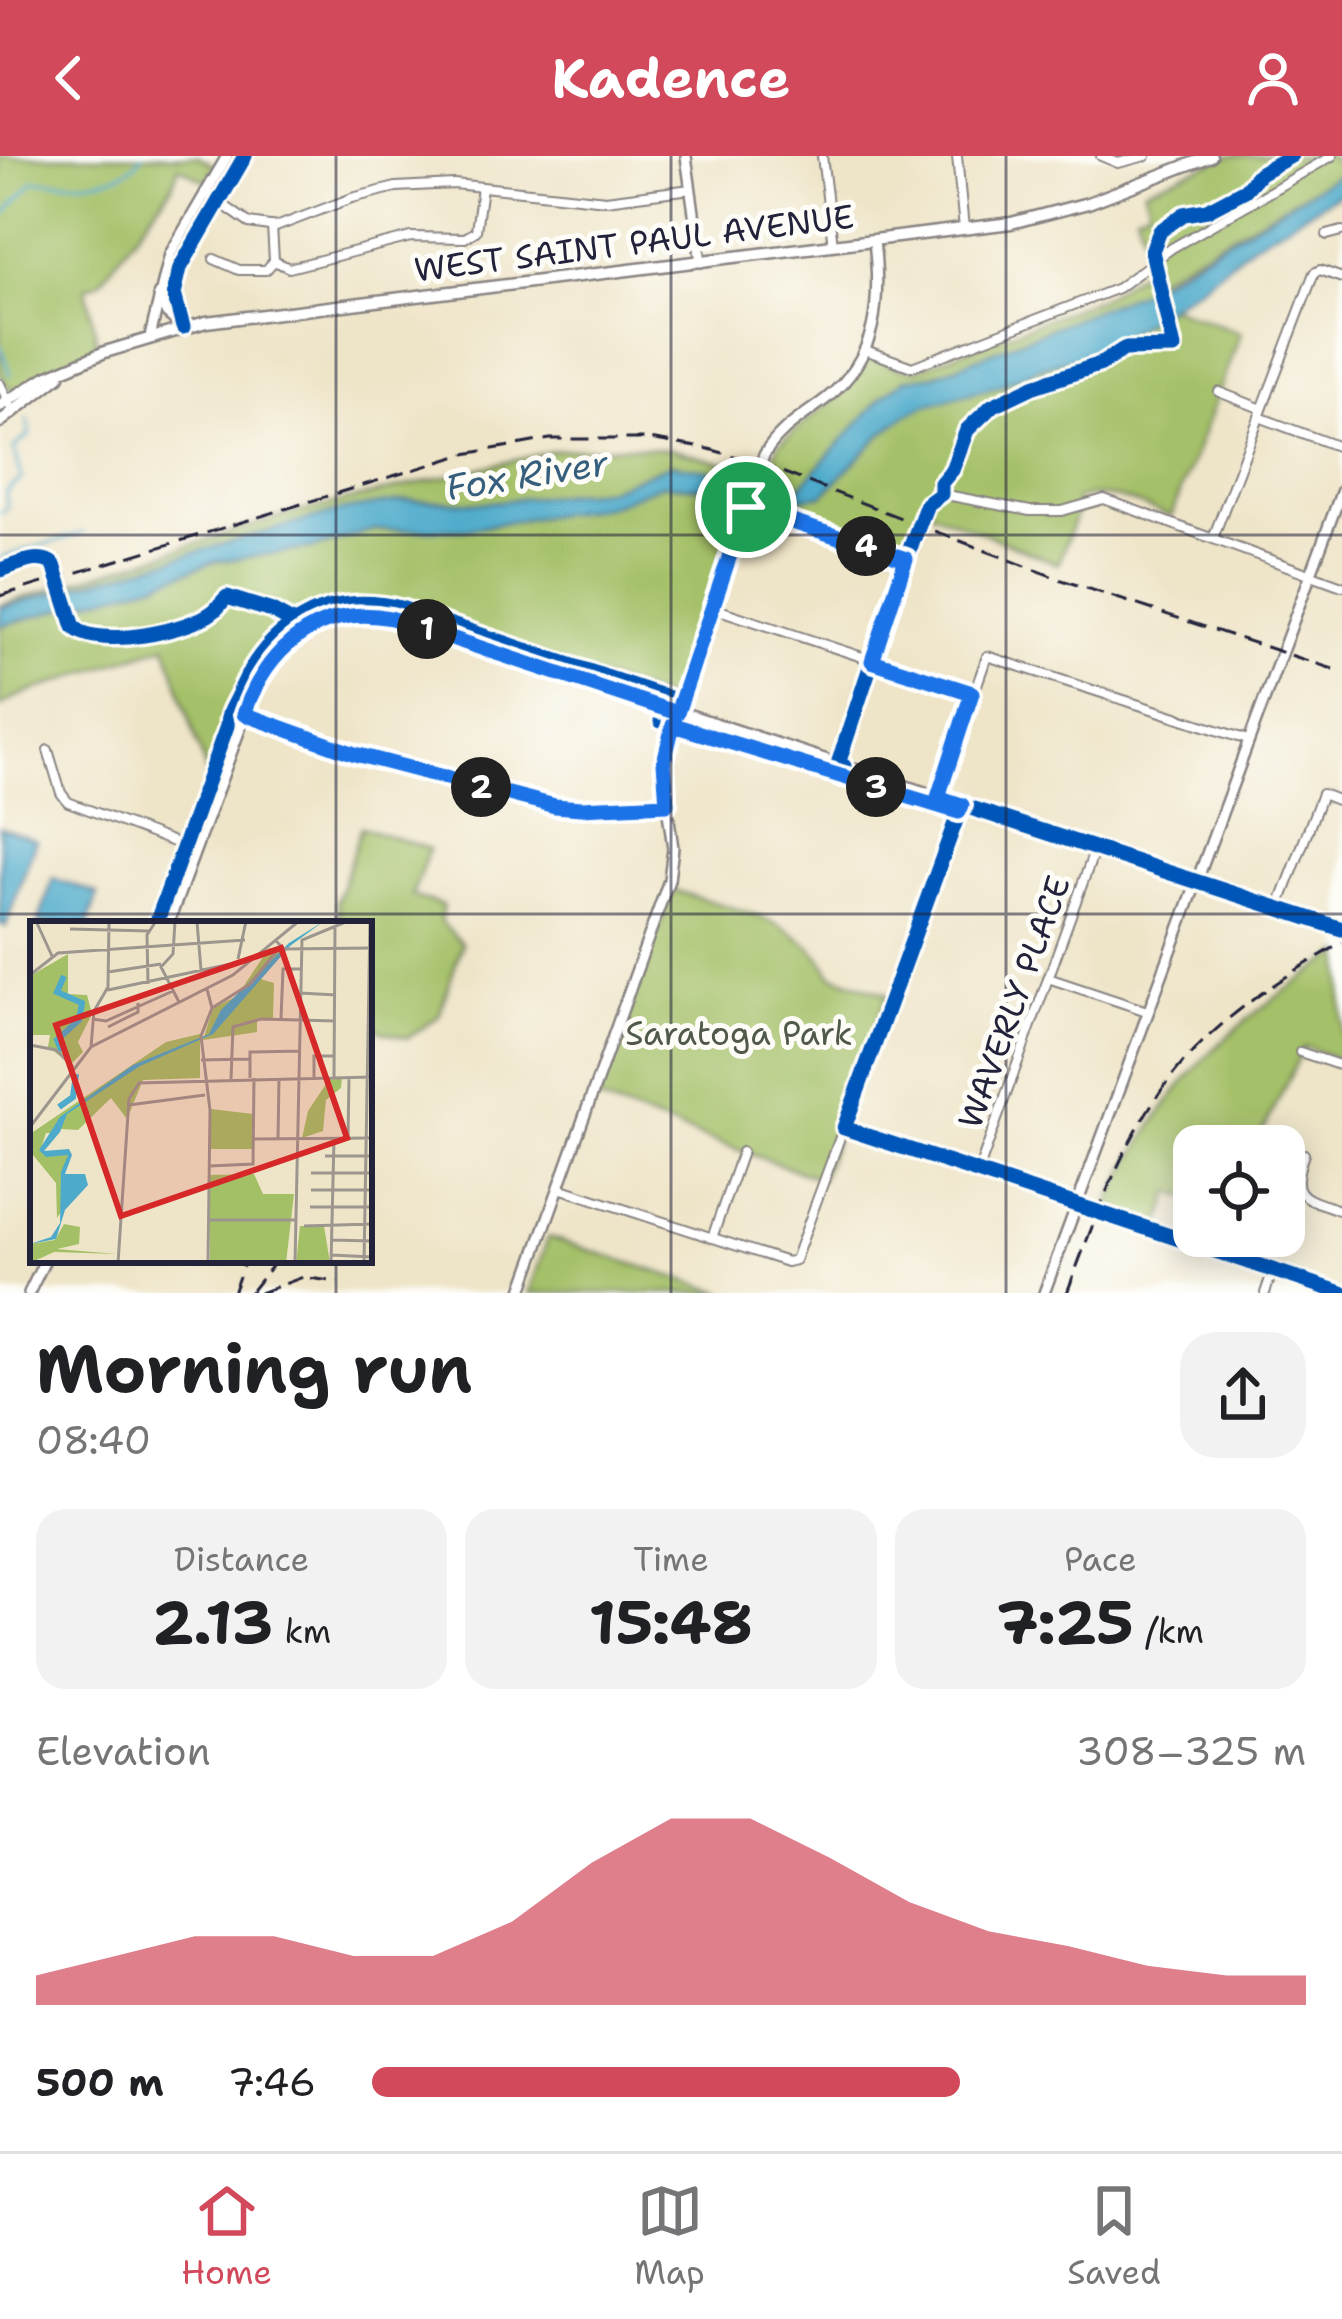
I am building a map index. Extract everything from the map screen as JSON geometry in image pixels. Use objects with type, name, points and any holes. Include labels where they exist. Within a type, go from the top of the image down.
[{"type":"main road","name":"WEST SAINT PAUL AVENUE","points":[[0,422],[6,406],[46,377],[183,327],[964,229],[1076,207],[1211,156]]},
{"type":"main road","points":[[159,294],[167,313],[183,327]]},
{"type":"street","points":[[150,337],[164,274],[178,238],[227,156]]},
{"type":"street","points":[[183,327],[174,294],[177,277],[189,247],[245,156]]},
{"type":"street","points":[[686,156],[701,262]]},
{"type":"street","points":[[822,156],[833,246]]},
{"type":"street","points":[[957,156],[964,229]]},
{"type":"street","points":[[1101,156],[1118,163],[1146,156]]},
{"type":"street","points":[[865,350],[913,368],[1110,292],[1172,248],[1332,156]]},
{"type":"street","points":[[205,192],[249,223],[272,226],[396,187],[454,184],[606,200],[691,189]]},
{"type":"street","points":[[274,261],[289,268],[411,237],[465,238],[476,230],[482,188]]},
{"type":"street","points":[[214,259],[239,270],[266,270],[274,261],[272,226]]},
{"type":"street","points":[[1328,235],[1342,230]]},
{"type":"street","points":[[521,1293],[669,879],[673,848],[664,762],[712,608],[756,478],[780,433],[836,390],[865,350],[878,301],[874,242]]},
{"type":"street","points":[[1214,538],[1313,273],[1321,269],[1342,278]]},
{"type":"street","points":[[164,274],[177,277]]},
{"type":"street","points":[[0,384],[6,406]]},
{"type":"street","points":[[1219,392],[1342,448]]},
{"type":"street","points":[[1044,1293],[1342,490]]},
{"type":"street","points":[[838,764],[906,559],[927,504],[936,496],[947,493],[1030,512],[1062,511],[1104,499],[1342,586]]},
{"type":"street","points":[[748,502],[906,559]]},
{"type":"street","points":[[712,608],[972,693]]},
{"type":"street","points":[[169,921],[244,714],[270,660],[296,636],[326,621],[361,615],[391,618],[1342,929]]},
{"type":"street","points":[[938,797],[986,657],[1248,740]]},
{"type":"street","points":[[244,714],[355,754],[555,806],[667,804]]},
{"type":"street","points":[[47,750],[68,802],[195,850]]},
{"type":"street","points":[[1278,909],[1322,794],[1342,802]]},
{"type":"street","points":[[559,1188],[787,1262],[795,1260],[962,805]]},
{"type":"street","name":"WAVERLY PLACE","points":[[978,1172],[1095,849]]},
{"type":"street","points":[[1048,978],[1147,1011]]},
{"type":"street","points":[[1300,1052],[1342,1066]]},
{"type":"street","points":[[844,1128],[1342,1293]]},
{"type":"street","points":[[712,1238],[742,1152]]},
{"type":"street","points":[[1305,1197],[1342,1211]]},
{"type":"street","points":[[29,1293],[44,1263]]},
{"type":"street","points":[[1265,1293],[1273,1270]]},
{"type":"green space","points":[[0,156],[198,156],[215,166],[206,182],[179,166],[172,186],[100,282],[86,287],[98,348],[13,390],[0,372]]},
{"type":"green space","points":[[1229,156],[1331,156],[1342,172],[1158,277],[1169,306],[1241,333],[1171,517],[1112,497],[1075,500],[1078,509],[1058,564],[921,507],[905,548],[898,551],[760,505],[756,499],[779,444],[847,388],[870,356],[898,368],[917,369],[1103,297],[1152,263],[1136,213],[1149,207],[1144,189]]},
{"type":"green space","points":[[625,446],[674,450],[751,470],[672,701],[400,612],[356,607],[320,613],[292,629],[270,652],[251,681],[211,786],[166,645],[16,697],[0,707],[0,605],[287,515],[557,450]]},
{"type":"green space","points":[[361,827],[429,849],[412,896],[443,906],[440,921],[462,944],[439,1016],[408,1038],[372,1024],[372,921],[340,921],[337,902]]},
{"type":"green space","name":"Saratoga Park","points":[[673,890],[784,928],[819,956],[832,975],[887,994],[821,1179],[597,1100]]},
{"type":"green space","points":[[1342,953],[1342,1060],[1304,1047],[1266,1125],[1173,1125],[1173,1193],[1160,1226],[1107,1208],[1153,1124],[1177,1091],[1231,1033]]},
{"type":"green space","points":[[548,1237],[725,1293],[529,1293]]},
{"type":"water","name":"Fox River","points":[[1342,172],[1342,192],[1253,244],[1203,284],[1101,350],[926,405],[882,434],[823,495],[770,502],[730,489],[662,484],[611,505],[465,529],[373,530],[315,548],[213,562],[159,582],[0,626],[0,608],[339,511],[407,500],[484,503],[608,489],[672,464],[801,486],[883,396],[906,379],[935,375],[1140,292]]},
{"type":"water","points":[[0,827],[36,840],[6,926],[0,924]]},
{"type":"water","points":[[53,878],[98,894],[89,921],[39,921]]},
{"type":"waterway","points":[[0,219],[34,181],[107,178],[132,167],[142,156]]},
{"type":"waterway","points":[[0,344],[10,375]]},
{"type":"waterway","points":[[0,513],[7,508],[6,492],[22,478],[14,448],[30,434],[27,419]]},
{"type":"waterway","points":[[0,558],[83,533]]},
{"type":"railway","points":[[0,596],[465,454],[550,439],[649,439],[761,464],[1059,579],[1342,672]]},
{"type":"railway","points":[[1067,1293],[1114,1175],[1164,1086],[1235,1014],[1342,943]]},
{"type":"railway","points":[[233,1293],[244,1263]]},
{"type":"railway","points":[[250,1293],[274,1263]]},
{"type":"railway","points":[[260,1293],[303,1277],[338,1282]]},
{"type":"cycle path","points":[[183,327],[174,294],[180,268],[245,156]]},
{"type":"cycle path","points":[[841,778],[844,766],[838,764],[903,567],[927,504],[941,494],[941,483],[952,470],[967,430],[992,406],[1101,364],[1124,349],[1174,348],[1152,251],[1160,231],[1184,214],[1207,210],[1245,190],[1260,173],[1291,156]]},
{"type":"cycle path","points":[[0,570],[48,561],[54,565],[74,627],[102,637],[144,635],[185,625],[214,611],[227,597],[294,623]]},
{"type":"cycle path","points":[[157,921],[230,712],[268,646],[286,629],[328,608],[378,604],[404,609],[669,698],[661,721],[959,812],[844,1128],[1342,1293]]},
{"type":"cycle path","points":[[962,805],[1342,929]]},
{"type":"route","points":[[746,507],[906,559],[872,661],[972,693],[938,797],[962,805],[959,812],[673,725],[664,762],[667,804],[555,806],[355,754],[244,714],[260,675],[290,641],[321,622],[361,615],[391,618],[677,713],[746,507]]}]
